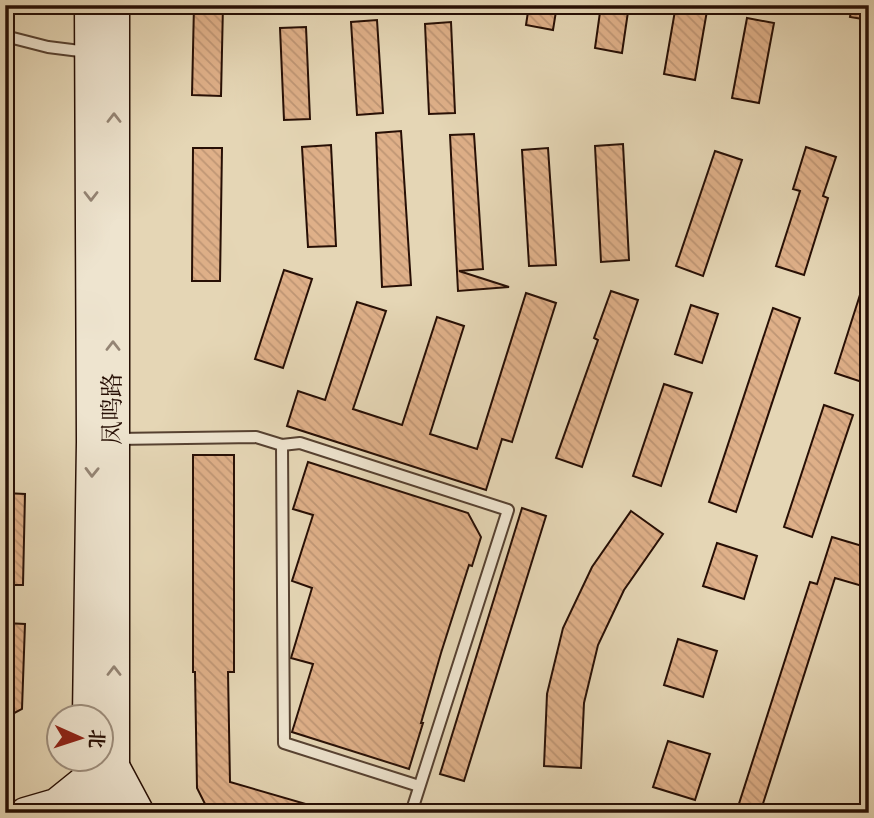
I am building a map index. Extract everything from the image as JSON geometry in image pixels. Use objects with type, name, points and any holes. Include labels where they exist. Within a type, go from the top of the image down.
[{"type":"street","name":"凤鸣路","points":[[88,702],[92,443],[90,5]]},
{"type":"street","name":"凤鸣路","points":[[99,702],[113,439],[114,5]]},
{"type":"street","points":[[24,813],[55,804],[91,772]]},
{"type":"street","name":"凤鸣路","points":[[87,813],[95,772]]},
{"type":"street","name":"凤鸣路","points":[[98,772],[114,813]]},
{"type":"street","points":[[100,772],[138,813]]},
{"type":"lane","points":[[5,36],[48,47],[90,52]]},
{"type":"lane","points":[[113,439],[256,437],[282,445],[300,443],[508,510],[411,813]]},
{"type":"lane","points":[[282,445],[284,743],[419,786]]},
{"type":"building","points":[[194,5],[223,5],[221,96],[192,95]]},
{"type":"building","points":[[529,5],[557,5],[553,30],[526,25]]},
{"type":"building","points":[[601,5],[629,5],[622,53],[595,48]]},
{"type":"building","points":[[676,5],[708,5],[695,80],[664,74]]},
{"type":"building","points":[[852,5],[869,5],[869,20],[850,17]]},
{"type":"building","points":[[747,18],[774,23],[759,103],[732,98]]},
{"type":"building","points":[[377,20],[383,113],[357,115],[351,22]]},
{"type":"building","points":[[451,22],[455,113],[429,114],[425,24]]},
{"type":"building","points":[[306,27],[310,119],[284,120],[280,28]]},
{"type":"building","points":[[401,131],[411,285],[382,287],[376,133]]},
{"type":"building","points":[[474,134],[483,269],[459,271],[509,287],[458,291],[450,135]]},
{"type":"building","points":[[623,144],[629,260],[601,262],[595,146]]},
{"type":"building","points":[[331,145],[336,246],[308,247],[302,147]]},
{"type":"building","points":[[806,147],[836,157],[823,196],[828,198],[804,275],[776,266],[800,191],[793,189]]},
{"type":"building","points":[[193,148],[222,148],[220,281],[192,281]]},
{"type":"building","points":[[548,148],[556,265],[529,266],[522,150]]},
{"type":"building","points":[[715,151],[742,160],[703,276],[676,266]]},
{"type":"building","points":[[284,270],[312,279],[283,368],[255,359]]},
{"type":"building","points":[[866,276],[869,276],[869,360],[862,382],[835,373]]},
{"type":"building","points":[[611,291],[638,300],[582,467],[556,458],[598,340],[594,338]]},
{"type":"building","points":[[526,293],[556,303],[512,442],[502,439],[486,490],[287,426],[298,391],[325,400],[357,302],[386,311],[353,409],[402,425],[437,317],[464,326],[430,434],[477,449]]},
{"type":"building","points":[[691,305],[718,314],[702,363],[675,354]]},
{"type":"building","points":[[773,308],[800,318],[736,512],[709,502]]},
{"type":"building","points":[[664,384],[692,393],[661,486],[633,476]]},
{"type":"building","points":[[824,405],[853,415],[812,537],[784,527]]},
{"type":"building","points":[[193,455],[234,455],[234,672],[228,672],[230,782],[323,809],[323,813],[215,813],[205,804],[197,788],[193,672]]},
{"type":"building","points":[[308,462],[468,513],[481,537],[472,566],[469,565],[441,653],[409,769],[292,732],[313,664],[291,658],[312,588],[292,581],[313,515],[293,509]]},
{"type":"building","points":[[5,493],[25,494],[23,585],[5,585]]},
{"type":"building","points":[[522,508],[546,516],[464,781],[440,774]]},
{"type":"building","points":[[631,511],[663,534],[624,590],[598,645],[584,703],[581,768],[544,766],[547,694],[563,628],[592,567]]},
{"type":"building","points":[[832,537],[869,548],[869,588],[835,578],[760,813],[736,813],[810,582],[817,584]]},
{"type":"building","points":[[717,543],[757,556],[744,599],[703,586]]},
{"type":"building","points":[[5,623],[25,624],[22,709],[5,718]]},
{"type":"building","points":[[678,639],[717,651],[703,697],[664,685]]},
{"type":"building","points":[[668,741],[710,754],[695,800],[653,787]]}]
